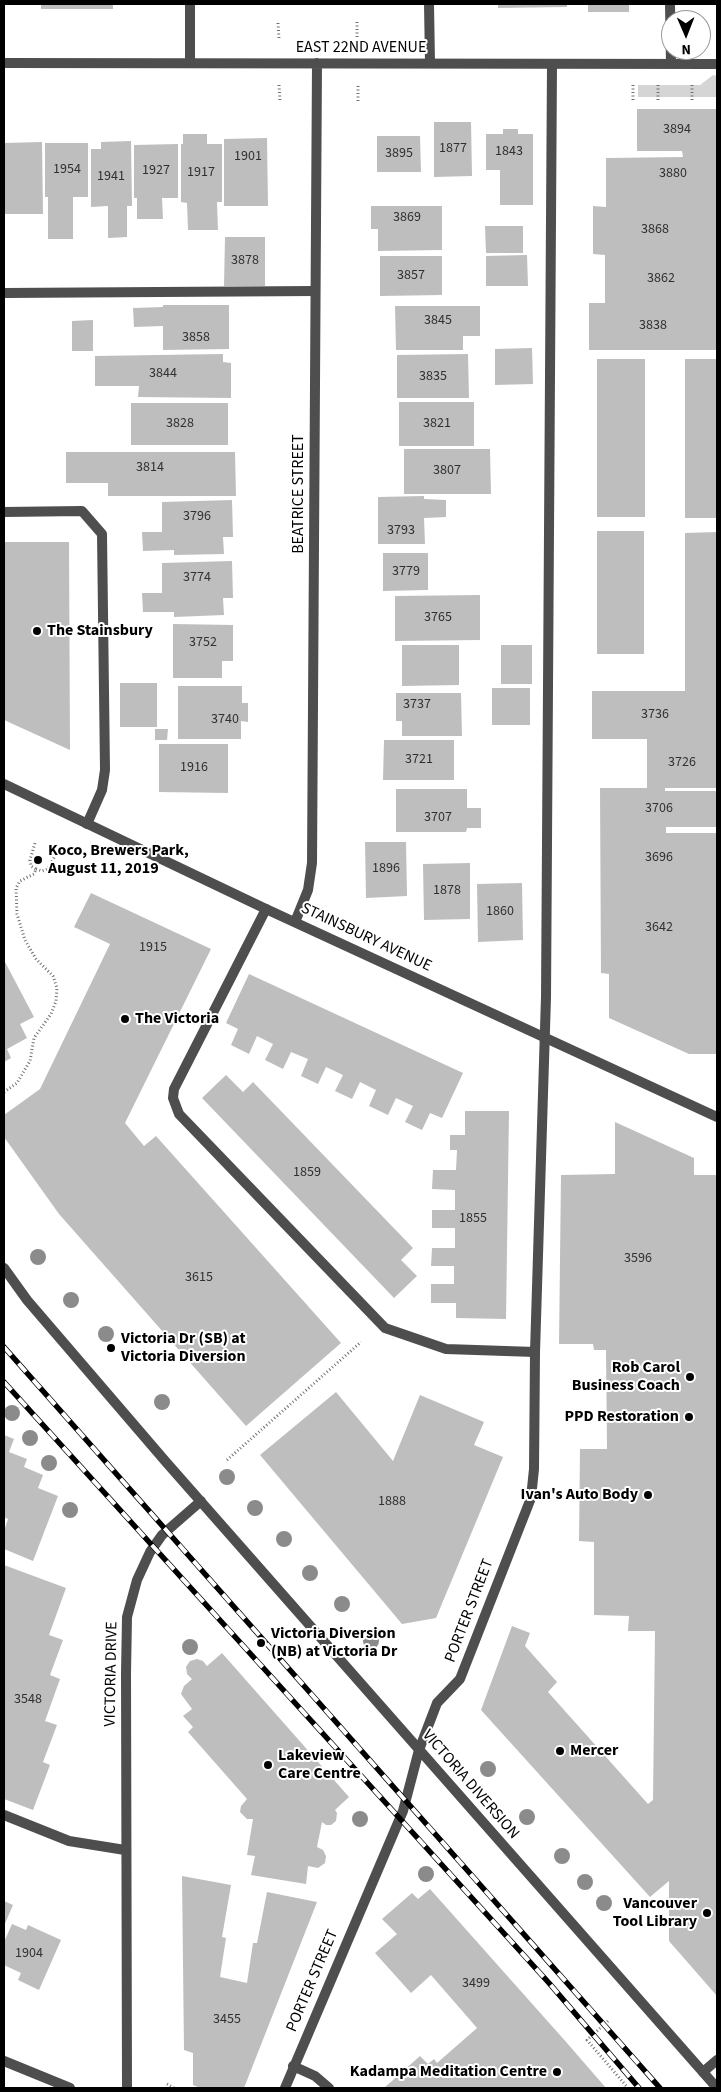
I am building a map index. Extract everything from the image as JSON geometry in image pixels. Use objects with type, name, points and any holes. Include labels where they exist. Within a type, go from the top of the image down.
[{"type":"street","points":[[190,4],[190,63]]},
{"type":"street","points":[[429,4],[430,63]]},
{"type":"street","points":[[670,4],[671,64]]},
{"type":"street","name":"EAST 22ND AVENUE","points":[[4,63],[717,64]]},
{"type":"street","name":"BEATRICE STREET","points":[[295,922],[308,890],[312,864],[317,63]]},
{"type":"street","name":"PORTER STREET","points":[[285,2088],[403,1811],[419,1750],[437,1703],[460,1679],[531,1498],[534,1469],[535,1352],[544,1037],[552,64]]},
{"type":"street","points":[[4,293],[315,291]]},
{"type":"street","points":[[4,512],[82,511],[102,534],[105,770],[102,790],[87,824]]},
{"type":"street","name":"STAINSBURY AVENUE","points":[[4,784],[266,909],[717,1117]]},
{"type":"street","points":[[266,909],[174,1089],[173,1098],[179,1114],[385,1328],[446,1349],[535,1352]]},
{"type":"street","points":[[4,1268],[27,1300],[201,1501]]},
{"type":"street","name":"VICTORIA DIVERSION","points":[[201,1501],[717,2088]]},
{"type":"street","name":"VICTORIA DRIVE","points":[[127,2088],[127,1618],[137,1580],[150,1552],[162,1535],[201,1501]]},
{"type":"street","points":[[4,1815],[69,1841],[126,1850]]},
{"type":"street","points":[[703,2072],[717,2060]]},
{"type":"street","points":[[4,2061],[70,2088]]},
{"type":"street","points":[[293,2066],[315,2076],[329,2088]]},
{"type":"path","points":[[357,22],[357,38]]},
{"type":"path","points":[[278,23],[279,39]]},
{"type":"path","points":[[358,84],[358,101]]},
{"type":"path","points":[[279,85],[280,101]]},
{"type":"path","points":[[658,85],[658,100]]},
{"type":"path","points":[[692,85],[692,100]]},
{"type":"path","points":[[35,843],[30,860],[31,866],[36,869],[42,871],[48,869],[56,854]]},
{"type":"path","points":[[4,1092],[17,1083],[30,1061],[34,1038],[51,1014],[56,1000],[57,988],[53,976],[36,959],[24,940],[18,914],[16,888],[20,881],[34,874],[36,869]]},
{"type":"path","points":[[227,1460],[361,1342]]},
{"type":"path","points":[[608,2021],[587,2040],[628,2088]]},
{"type":"path","points":[[167,2084],[174,2088]]},
{"type":"shaded area","points":[[713,75],[717,76],[717,97],[638,97],[638,85],[700,85]]},
{"type":"building","points":[[41,4],[113,4],[113,9],[41,9]]},
{"type":"building","points":[[498,4],[567,4],[567,7],[498,8]]},
{"type":"building","points":[[588,4],[629,4],[629,12],[588,12]]},
{"type":"building","points":[[637,109],[717,109],[717,350],[589,350],[589,303],[605,303],[605,255],[593,254],[593,206],[606,207],[606,158],[683,157],[682,151],[637,151]]},
{"type":"building","points":[[434,122],[471,122],[472,176],[434,177]]},
{"type":"building","points":[[503,129],[518,129],[518,134],[533,134],[533,205],[500,205],[500,170],[486,170],[486,134],[503,134]]},
{"type":"building","points":[[183,134],[207,134],[207,144],[222,144],[222,202],[217,202],[218,230],[188,230],[187,203],[181,202],[181,144],[183,144]]},
{"type":"building","points":[[377,136],[420,136],[421,172],[377,172]]},
{"type":"building","points":[[267,138],[268,206],[224,206],[224,139]]},
{"type":"building","points":[[131,141],[132,206],[127,206],[127,237],[108,238],[108,206],[91,207],[91,149],[101,149],[101,142]]},
{"type":"building","points":[[42,142],[43,214],[4,214],[4,143]]},
{"type":"building","points":[[45,143],[88,143],[88,197],[73,197],[73,239],[48,239],[48,197],[45,197]]},
{"type":"building","points":[[178,144],[178,198],[162,198],[163,219],[137,219],[137,198],[134,198],[134,145]]},
{"type":"building","points":[[371,206],[442,206],[442,250],[378,251],[378,229],[371,229]]},
{"type":"building","points":[[485,226],[523,226],[523,253],[486,253]]},
{"type":"building","points":[[225,237],[265,237],[265,286],[224,286]]},
{"type":"building","points":[[527,255],[528,286],[486,286],[486,256]]},
{"type":"building","points":[[380,256],[442,256],[442,295],[380,296]]},
{"type":"building","points":[[163,305],[229,305],[229,349],[163,350],[163,326],[134,327],[133,308],[163,307]]},
{"type":"building","points":[[395,306],[480,306],[480,336],[463,336],[463,350],[396,350]]},
{"type":"building","points":[[93,320],[93,351],[72,351],[72,321]]},
{"type":"building","points":[[532,348],[533,384],[495,385],[495,349]]},
{"type":"building","points":[[223,354],[223,362],[231,363],[231,398],[138,397],[139,386],[95,386],[95,356]]},
{"type":"building","points":[[468,354],[469,398],[397,398],[397,355]]},
{"type":"building","points":[[597,359],[645,359],[645,517],[597,517]]},
{"type":"building","points":[[685,359],[717,359],[717,518],[685,518]]},
{"type":"building","points":[[399,402],[474,402],[474,446],[399,446]]},
{"type":"building","points":[[131,403],[228,403],[228,445],[131,445]]},
{"type":"building","points":[[404,449],[490,449],[491,494],[404,494]]},
{"type":"building","points":[[66,452],[235,452],[236,496],[108,496],[108,483],[66,483]]},
{"type":"building","points":[[424,496],[424,499],[446,500],[446,517],[424,518],[425,544],[378,544],[378,497]]},
{"type":"building","points":[[232,500],[233,537],[223,537],[224,554],[174,555],[174,550],[143,551],[142,532],[162,532],[162,502]]},
{"type":"building","points":[[597,531],[644,531],[644,654],[597,654]]},
{"type":"building","points":[[717,532],[717,788],[665,788],[665,791],[717,791],[717,827],[666,827],[666,833],[717,833],[717,1054],[689,1054],[609,1018],[609,974],[601,973],[600,788],[647,788],[647,739],[592,739],[592,691],[685,691],[685,533]]},
{"type":"building","name":"The Stainsbury","points":[[4,542],[69,542],[70,750],[4,720]]},
{"type":"building","points":[[383,553],[428,553],[428,590],[383,591]]},
{"type":"building","points":[[232,561],[233,598],[223,598],[224,615],[174,617],[174,612],[143,612],[142,593],[162,593],[162,563]]},
{"type":"building","points":[[480,595],[480,640],[395,641],[395,596]]},
{"type":"building","points":[[173,624],[233,625],[233,661],[222,661],[222,678],[173,678]]},
{"type":"building","points":[[402,645],[459,645],[459,685],[402,686]]},
{"type":"building","points":[[501,645],[532,645],[532,684],[501,684]]},
{"type":"building","points":[[120,683],[157,683],[157,727],[120,727]]},
{"type":"building","points":[[178,686],[242,686],[242,703],[248,703],[248,722],[241,721],[241,739],[178,739]]},
{"type":"building","points":[[492,688],[530,688],[530,725],[492,725]]},
{"type":"building","points":[[396,693],[461,693],[462,736],[402,736],[402,721],[396,721]]},
{"type":"building","points":[[155,729],[168,729],[167,740],[155,740]]},
{"type":"building","points":[[384,740],[454,740],[454,780],[383,780]]},
{"type":"building","points":[[159,744],[228,744],[228,793],[159,792]]},
{"type":"building","points":[[396,789],[467,789],[467,808],[481,808],[481,828],[467,828],[466,832],[396,832]]},
{"type":"building","points":[[365,842],[406,842],[407,896],[366,898]]},
{"type":"building","points":[[470,863],[470,919],[424,920],[423,864]]},
{"type":"building","points":[[522,883],[523,940],[478,942],[477,884]]},
{"type":"building","points":[[91,893],[211,949],[125,1123],[144,1146],[156,1136],[341,1343],[246,1426],[59,1214],[4,1137],[4,1115],[40,1089],[110,944],[74,927]]},
{"type":"building","points":[[4,960],[34,1017],[20,1024],[27,1038],[7,1049],[11,1058],[4,1062]]},
{"type":"building","points":[[249,974],[463,1073],[442,1118],[430,1113],[422,1130],[405,1122],[413,1106],[396,1098],[388,1115],[369,1106],[376,1090],[360,1082],[352,1099],[335,1091],[343,1075],[326,1067],[318,1084],[301,1076],[308,1059],[291,1052],[283,1069],[265,1060],[273,1044],[257,1036],[249,1054],[231,1045],[238,1029],[226,1023]]},
{"type":"building","points":[[226,1075],[243,1092],[253,1082],[413,1248],[401,1260],[417,1276],[394,1298],[202,1098]]},
{"type":"building","points":[[465,1111],[509,1111],[506,1319],[456,1318],[456,1303],[431,1303],[431,1284],[454,1284],[454,1266],[431,1266],[432,1248],[455,1248],[455,1228],[432,1228],[432,1210],[455,1210],[455,1190],[432,1189],[433,1170],[456,1170],[457,1150],[450,1150],[450,1135],[465,1135]]},
{"type":"building","points":[[615,1122],[694,1158],[694,1175],[717,1175],[717,1996],[669,1941],[669,1881],[650,1897],[481,1710],[512,1626],[530,1633],[525,1646],[557,1682],[548,1692],[648,1804],[653,1800],[655,1631],[628,1631],[629,1616],[594,1615],[594,1542],[579,1541],[580,1449],[607,1449],[606,1350],[594,1350],[593,1344],[559,1344],[561,1175],[615,1174]]},
{"type":"building","points":[[336,1392],[393,1461],[420,1395],[484,1422],[474,1445],[503,1457],[436,1618],[402,1624],[260,1455]]},
{"type":"building","points":[[4,1435],[14,1439],[9,1452],[27,1459],[24,1467],[43,1475],[38,1488],[58,1496],[33,1561],[4,1549],[4,1531],[8,1519],[4,1517]]},
{"type":"building","points":[[4,1565],[66,1588],[49,1635],[63,1640],[50,1675],[60,1679],[45,1721],[57,1725],[43,1762],[50,1765],[33,1810],[4,1799]]},
{"type":"building","name":"Lakeview Care Centre","points":[[222,1653],[349,1797],[335,1810],[337,1813],[336,1821],[331,1825],[326,1825],[322,1822],[317,1847],[323,1850],[326,1856],[325,1863],[318,1868],[308,1866],[306,1884],[251,1875],[255,1856],[247,1855],[253,1819],[247,1819],[240,1812],[241,1806],[247,1799],[188,1732],[193,1727],[183,1716],[192,1709],[181,1694],[184,1686],[192,1679],[187,1674],[186,1667],[190,1661],[197,1659],[203,1661],[207,1666]]},
{"type":"building","points":[[182,1876],[231,1885],[222,1937],[226,1938],[220,1977],[247,1983],[253,1943],[257,1943],[267,1892],[317,1902],[244,2088],[200,2088],[193,2085],[193,2053],[184,2050]]},
{"type":"building","points":[[430,1889],[606,2088],[384,2088],[420,2056],[428,2064],[434,2059],[437,2063],[477,2028],[431,1975],[411,1993],[375,1953],[397,1934],[382,1919],[412,1893],[418,1899]]},
{"type":"building","points":[[4,1901],[13,1905],[4,1926]]},
{"type":"building","points":[[12,1924],[26,1930],[28,1925],[61,1940],[39,1990],[18,1980],[21,1973],[4,1965],[4,1942]]},
{"type":"railway","points":[[4,1347],[660,2088]]},
{"type":"railway","points":[[4,1382],[549,1983],[639,2088]]},
{"type":"place","name":"The Stainsbury","points":[[37,631]]},
{"type":"place","name":"Koco, Brewers Park, August 11, 2019","points":[[38,860]]},
{"type":"place","name":"The Victoria","points":[[125,1019]]},
{"type":"place","name":"Victoria Dr (SB) at Victoria Diversion","points":[[111,1348]]},
{"type":"place","name":"Rob Carol Business Coach","points":[[690,1377]]},
{"type":"place","name":"PPD Restoration","points":[[689,1417]]},
{"type":"place","name":"Ivan's Auto Body","points":[[648,1495]]},
{"type":"place","name":"Victoria Diversion (NB) at Victoria Dr","points":[[261,1643]]},
{"type":"place","name":"Mercer","points":[[560,1751]]},
{"type":"place","name":"Lakeview Care Centre","points":[[268,1765]]},
{"type":"place","name":"Vancouver Tool Library","points":[[707,1913]]},
{"type":"place","name":"Kadampa Meditation Centre","points":[[557,2072]]}]
